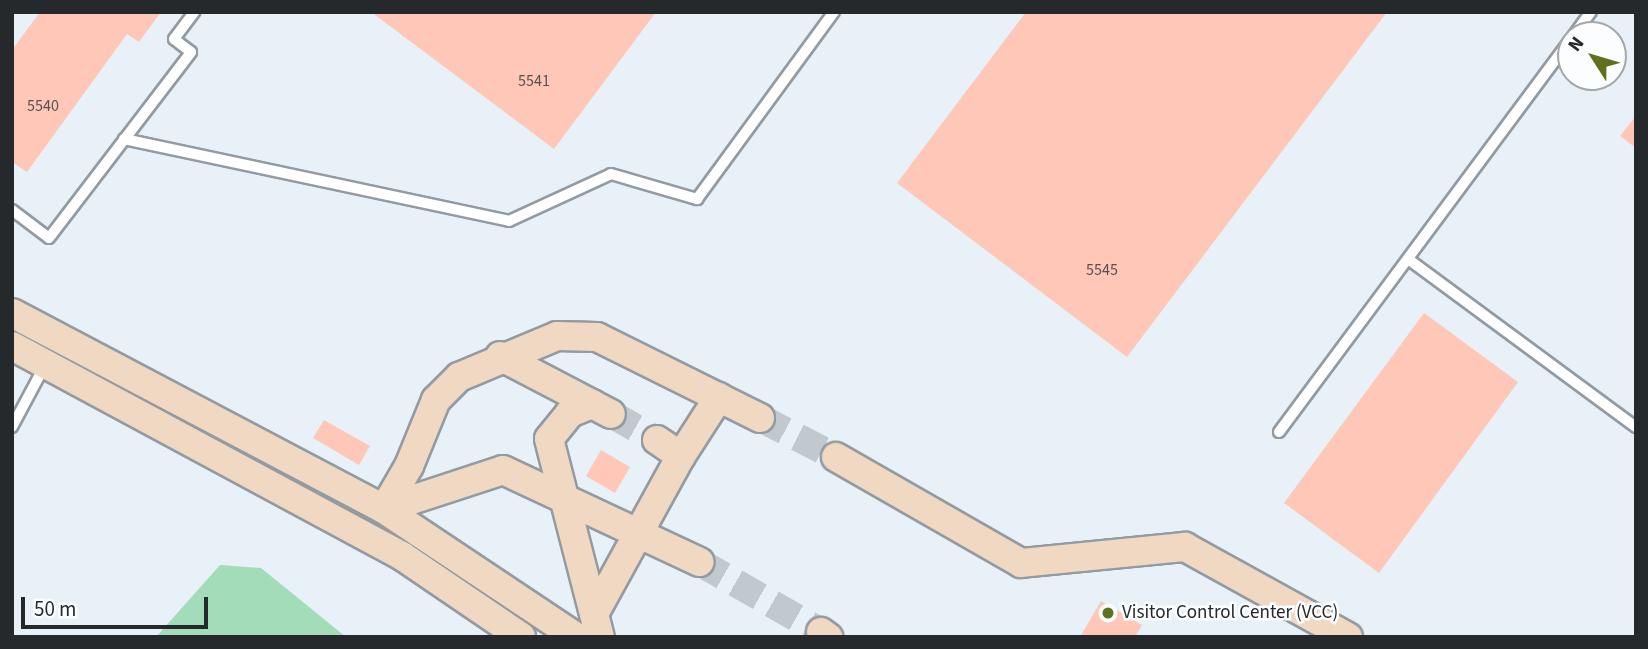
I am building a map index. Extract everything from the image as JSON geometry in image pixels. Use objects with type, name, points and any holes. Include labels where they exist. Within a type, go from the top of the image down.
[{"type":"street","points":[[12,313],[384,509],[576,637]]},
{"type":"street","points":[[384,509],[410,466],[436,400],[459,377],[500,356],[557,336],[597,337],[760,418]]},
{"type":"street","points":[[12,346],[402,556],[521,637]]},
{"type":"street","points":[[500,356],[602,409],[570,413],[549,439],[597,625]]},
{"type":"street","points":[[597,625],[638,533],[681,456],[719,397]]},
{"type":"street","points":[[657,440],[681,456]]},
{"type":"street","points":[[836,457],[1021,563],[1185,547],[1348,637]]},
{"type":"street","points":[[384,509],[503,470],[699,562]]},
{"type":"lane","points":[[12,209],[49,238],[191,52],[174,39],[194,12]]},
{"type":"lane","points":[[124,139],[509,221],[611,174],[697,199],[834,12]]},
{"type":"lane","points":[[1279,432],[1557,59]]},
{"type":"lane","points":[[1408,259],[1636,427]]},
{"type":"lane","points":[[12,427],[46,363]]},
{"type":"green space","points":[[220,565],[261,568],[346,637],[156,637]]},
{"type":"building","points":[[40,12],[161,12],[139,42],[127,34],[27,172],[12,162],[12,50]]},
{"type":"building","points":[[371,12],[656,12],[554,149]]},
{"type":"building","points":[[1026,12],[1387,12],[1127,357],[897,183]]},
{"type":"building","points":[[1636,116],[1636,148],[1620,136]]},
{"type":"building","points":[[1424,313],[1518,382],[1379,573],[1284,503]]},
{"type":"building","points":[[324,420],[370,446],[359,465],[313,438]]},
{"type":"building","points":[[601,450],[630,467],[615,493],[586,476]]},
{"type":"building","name":"Visitor Control Center (VCC)","points":[[1101,601],[1142,625],[1135,637],[1080,637]]},
{"type":"tunnel","points":[[611,414],[657,440]]},
{"type":"tunnel","points":[[760,418],[836,457]]},
{"type":"tunnel","points":[[699,562],[821,632]]},
{"type":"place","name":"Visitor Control Center (VCC)","points":[[1108,613]]}]
